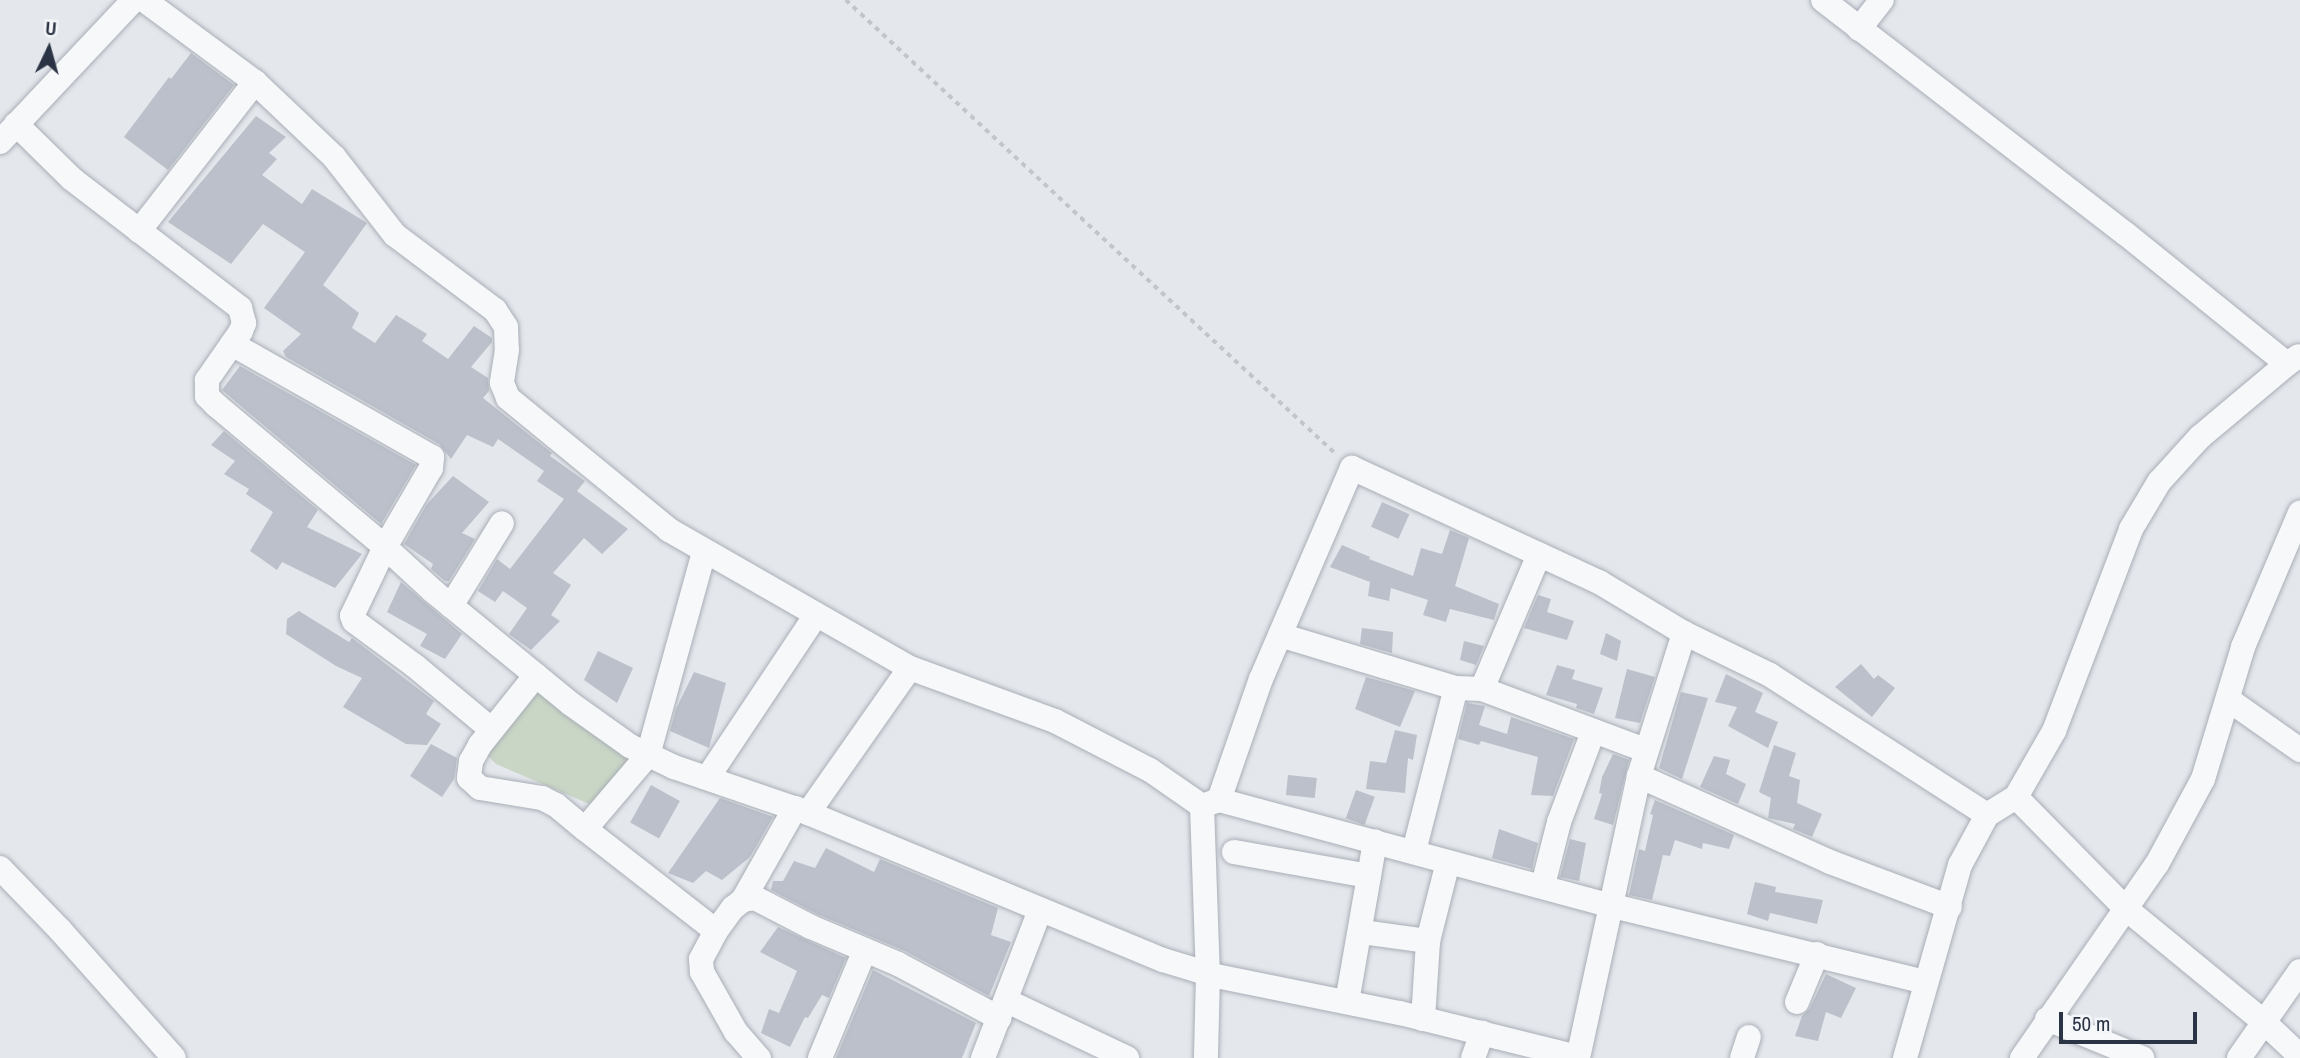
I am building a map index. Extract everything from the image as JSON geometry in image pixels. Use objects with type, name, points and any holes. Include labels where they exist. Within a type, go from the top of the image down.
[{"type":"street","points":[[0,142],[134,0]]},
{"type":"street","points":[[144,0],[255,82],[334,157],[395,235],[495,310],[503,320],[508,338],[502,383],[514,405],[669,530],[910,668],[1065,726],[1210,803],[1375,841],[1609,905],[1926,982]]},
{"type":"street","points":[[1822,0],[2293,360],[2200,437],[2159,482],[2131,529],[2054,731],[2016,797],[1987,815],[1960,865],[1950,907],[1926,982],[1912,1055]]},
{"type":"street","points":[[1859,29],[1882,0]]},
{"type":"street","points":[[139,231],[255,82]]},
{"type":"street","points":[[16,124],[72,179],[240,308],[244,323],[212,370],[205,389],[206,396],[452,606],[601,727],[674,767],[802,810],[1151,956],[1208,974],[1423,1019],[1578,1058],[1639,776],[1684,633]]},
{"type":"street","points":[[232,344],[432,457],[431,468],[385,547],[353,610],[354,621],[415,666],[491,729]]},
{"type":"street","points":[[1206,1058],[1210,803],[1352,468],[1599,582],[1684,633],[1770,676],[1987,815]]},
{"type":"street","points":[[2022,1058],[2124,907],[2157,864],[2203,779],[2229,701],[2243,647],[2300,513]]},
{"type":"street","points":[[452,606],[502,523]]},
{"type":"street","points":[[585,829],[648,755],[704,552]]},
{"type":"street","points":[[1482,688],[1539,555]]},
{"type":"street","points":[[708,777],[816,615]]},
{"type":"street","points":[[1280,635],[1456,688],[1482,688],[1646,750]]},
{"type":"street","points":[[759,1058],[736,1031],[702,972],[701,959],[716,932],[743,900],[802,810],[910,668]]},
{"type":"street","points":[[536,675],[491,729],[471,761],[469,771],[472,783],[480,788],[542,798],[556,805],[716,932]]},
{"type":"street","points":[[1414,851],[1456,688]]},
{"type":"street","points":[[2229,701],[2298,742]]},
{"type":"street","points":[[1543,885],[1559,822],[1593,732]]},
{"type":"street","points":[[1639,776],[1830,862],[1950,907]]},
{"type":"street","points":[[2016,797],[2124,907],[2264,1021],[2300,1056]]},
{"type":"street","points":[[1347,1002],[1362,932],[1375,841]]},
{"type":"street","points":[[1234,852],[1369,876]]},
{"type":"street","points":[[1423,1019],[1429,941],[1448,862]]},
{"type":"street","points":[[0,868],[60,930],[174,1058]]},
{"type":"street","points":[[743,900],[760,900],[865,950],[1127,1058]]},
{"type":"street","points":[[983,1058],[1040,911]]},
{"type":"street","points":[[1362,932],[1429,941]]},
{"type":"street","points":[[820,1058],[865,950]]},
{"type":"street","points":[[1797,1002],[1817,954]]},
{"type":"street","points":[[2239,1058],[2300,971]]},
{"type":"street","points":[[2047,1019],[2142,1058]]},
{"type":"street","points":[[1473,1058],[1482,1033]]},
{"type":"path","points":[[846,0],[1352,468]]},
{"type":"green space","points":[[535,685],[631,761],[594,806],[496,764],[486,754]]},
{"type":"building","points":[[191,53],[234,85],[168,170],[124,137],[169,77],[171,79]]},
{"type":"building","points":[[256,116],[286,137],[269,153],[277,159],[262,175],[302,204],[312,189],[367,223],[323,285],[359,313],[352,328],[375,343],[396,315],[427,334],[422,341],[448,359],[474,326],[492,338],[492,342],[471,367],[488,378],[489,391],[483,398],[552,453],[550,456],[585,481],[577,491],[628,529],[602,554],[584,538],[553,573],[571,585],[551,615],[560,621],[531,650],[509,634],[527,608],[503,591],[495,602],[478,591],[497,559],[510,569],[564,499],[537,481],[544,471],[498,439],[493,447],[467,435],[451,459],[439,444],[286,357],[283,351],[301,334],[264,308],[305,252],[263,224],[231,264],[168,222]]},
{"type":"building","points":[[240,366],[416,465],[381,524],[222,390]]},
{"type":"building","points":[[224,431],[318,510],[307,527],[362,554],[335,588],[282,562],[277,570],[250,551],[273,512],[246,494],[249,489],[224,474],[235,461],[211,445]]},
{"type":"building","points":[[453,476],[489,502],[462,533],[475,539],[449,581],[445,581],[431,569],[433,564],[404,544],[427,504]]},
{"type":"building","points":[[1382,502],[1409,514],[1398,539],[1371,527]]},
{"type":"building","points":[[1450,530],[1469,538],[1455,586],[1499,604],[1494,620],[1450,609],[1446,622],[1423,615],[1428,600],[1391,588],[1389,601],[1368,596],[1370,582],[1330,567],[1342,545],[1413,576],[1421,548],[1442,554]]},
{"type":"building","points":[[401,582],[462,634],[445,659],[420,646],[427,634],[387,612]]},
{"type":"building","points":[[1538,595],[1551,599],[1547,612],[1574,621],[1567,640],[1524,628]]},
{"type":"building","points":[[299,611],[349,642],[352,638],[434,701],[426,714],[441,724],[427,745],[406,744],[343,707],[362,678],[336,666],[286,634],[287,619]]},
{"type":"building","points":[[1362,628],[1393,632],[1392,653],[1360,644]]},
{"type":"building","points":[[1606,633],[1621,641],[1617,661],[1600,654]]},
{"type":"building","points":[[1464,641],[1484,646],[1476,665],[1460,660]]},
{"type":"building","points":[[598,651],[633,668],[617,703],[584,680]]},
{"type":"building","points":[[1861,664],[1874,679],[1878,675],[1895,688],[1872,717],[1835,687]]},
{"type":"building","points":[[1557,665],[1575,670],[1572,679],[1603,688],[1594,714],[1576,708],[1577,704],[1546,695]]},
{"type":"building","points":[[1627,669],[1655,677],[1640,723],[1615,718]]},
{"type":"building","points":[[694,672],[726,683],[709,748],[670,731],[676,709]]},
{"type":"building","points":[[1726,674],[1763,693],[1755,712],[1778,722],[1768,748],[1728,726],[1737,707],[1715,702]]},
{"type":"building","points":[[1366,677],[1415,691],[1400,727],[1355,709]]},
{"type":"building","points":[[1681,692],[1708,698],[1682,779],[1659,768]]},
{"type":"building","points":[[1467,703],[1485,706],[1479,725],[1507,734],[1511,717],[1574,739],[1553,796],[1531,795],[1538,757],[1481,741],[1479,745],[1458,739]]},
{"type":"building","points":[[1395,730],[1417,735],[1413,760],[1408,758],[1405,793],[1366,789],[1370,761],[1386,763]]},
{"type":"building","points":[[431,744],[457,758],[454,779],[442,797],[410,776]]},
{"type":"building","points":[[1774,745],[1796,753],[1789,776],[1800,780],[1797,803],[1822,814],[1812,837],[1793,829],[1795,824],[1768,818],[1771,798],[1759,792]]},
{"type":"building","points":[[1613,754],[1629,760],[1613,825],[1594,819],[1602,794],[1599,793],[1602,777]]},
{"type":"building","points":[[1714,756],[1730,760],[1726,774],[1746,784],[1738,804],[1700,787]]},
{"type":"building","points":[[1288,775],[1317,778],[1315,798],[1286,795]]},
{"type":"building","points":[[651,785],[680,801],[659,839],[630,823]]},
{"type":"building","points":[[1356,790],[1375,797],[1365,825],[1346,818]]},
{"type":"building","points":[[720,798],[773,817],[750,857],[722,880],[706,871],[693,883],[668,873]]},
{"type":"building","points":[[1655,800],[1734,835],[1729,849],[1703,843],[1702,849],[1675,840],[1670,856],[1663,855],[1652,900],[1629,895],[1639,849],[1645,851],[1653,815],[1650,814]]},
{"type":"building","points":[[1499,829],[1538,843],[1532,869],[1492,858]]},
{"type":"building","points":[[1570,839],[1586,843],[1579,881],[1560,877]]},
{"type":"building","points":[[826,848],[874,872],[880,859],[998,908],[991,935],[1011,942],[989,996],[905,951],[817,914],[771,890],[773,881],[783,881],[794,861],[815,868]]},
{"type":"building","points":[[1755,882],[1776,887],[1775,892],[1823,900],[1817,924],[1770,913],[1768,921],[1747,914]]},
{"type":"building","points":[[778,927],[846,958],[829,998],[822,995],[808,1018],[805,1017],[790,1047],[761,1033],[769,1009],[779,1013],[797,971],[760,952]]},
{"type":"building","points":[[873,970],[976,1023],[962,1058],[836,1058]]},
{"type":"building","points":[[1826,974],[1856,988],[1841,1018],[1826,1012],[1818,1041],[1795,1036],[1802,1016],[1810,1008]]}]
